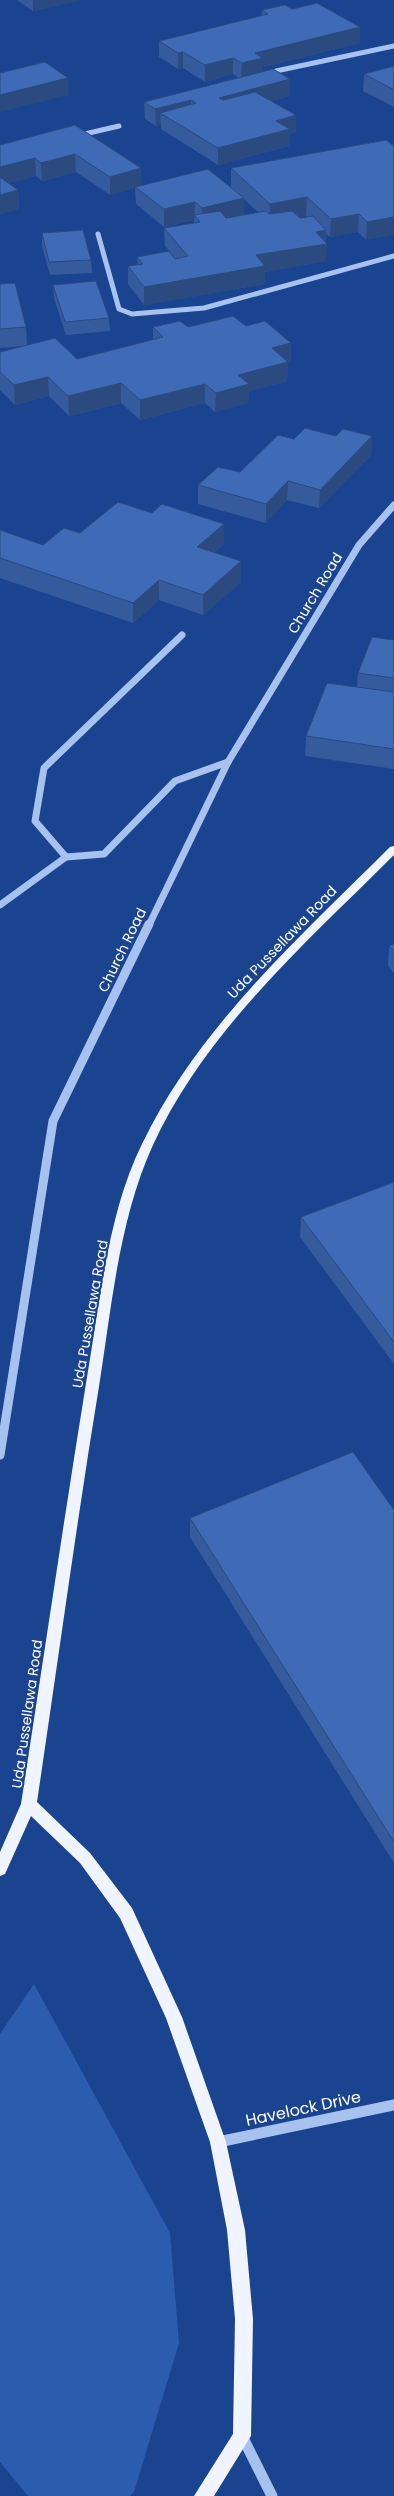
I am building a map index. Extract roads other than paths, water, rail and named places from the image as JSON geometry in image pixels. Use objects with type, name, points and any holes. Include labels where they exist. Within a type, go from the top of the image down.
[{"type":"main road","name":"Uda Pussellawa Road","points":[[0,1869],[29,1804],[80,1461],[110,1284],[124,1209],[147,1145],[184,1080],[225,1023],[288,955],[394,849]]},
{"type":"main road","points":[[29,1804],[84,1858],[126,1913],[174,2017],[218,2142],[236,2230],[244,2319],[242,2436],[203,2496]]},
{"type":"street","points":[[276,70],[394,46]]},
{"type":"street","points":[[73,136],[119,126]]},
{"type":"street","points":[[98,234],[119,309],[132,314],[204,308],[394,256]]},
{"type":"street","name":"Church Road","points":[[0,1455],[53,1121],[228,762],[359,546],[394,505]]},
{"type":"street","points":[[66,857],[35,821],[44,768],[182,635]]},
{"type":"street","points":[[0,905],[66,857],[104,854],[175,780],[228,762]]},
{"type":"street","name":"Havelock Drive","points":[[218,2142],[394,2105]]},
{"type":"street","points":[[242,2436],[272,2496]]}]
